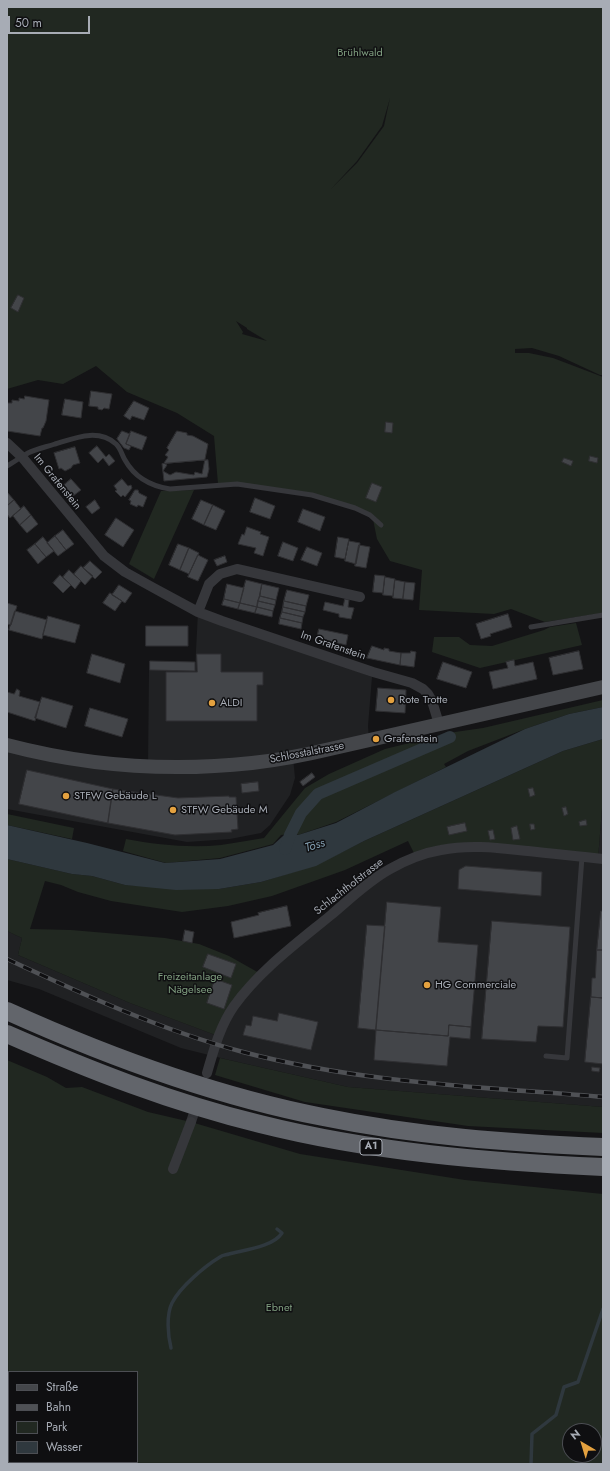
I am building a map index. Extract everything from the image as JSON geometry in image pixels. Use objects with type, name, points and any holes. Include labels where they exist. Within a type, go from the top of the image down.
[{"type":"highway","name":"A1","points":[[7,1011],[98,1050],[152,1070],[223,1093],[294,1111],[373,1126],[439,1135],[527,1143],[603,1147]]},
{"type":"highway","name":"A1","points":[[7,1034],[62,1058],[146,1090],[224,1115],[290,1131],[357,1144],[437,1155],[603,1168]]},
{"type":"main road","name":"Schlosstalstrasse","points":[[7,745],[68,758],[153,767],[217,766],[253,763],[293,757],[603,687]]},
{"type":"street","points":[[7,443],[22,457]]},
{"type":"street","name":"Im Grafenstein","points":[[22,457],[104,556],[125,572],[198,612],[372,672],[412,682],[428,694],[432,701],[439,724]]},
{"type":"street","points":[[198,612],[209,584],[220,574],[237,569],[360,597]]},
{"type":"street","name":"Schlachthofstrasse","points":[[207,1072],[218,1036],[225,1021],[247,989],[261,974],[289,950],[372,881],[390,869],[426,853],[471,846],[603,859]]},
{"type":"street","points":[[173,1169],[191,1122]]},
{"type":"lane","name":"Im Grafenstein","points":[[22,457],[82,436],[103,436],[117,444],[126,462],[137,476],[148,483],[160,487],[170,489],[237,484],[312,495],[355,508],[370,515],[381,525]]},
{"type":"lane","points":[[7,466],[22,457]]},
{"type":"lane","points":[[531,627],[603,615]]},
{"type":"lane","points":[[546,1056],[567,1058],[582,857]]},
{"type":"shaded area","points":[[198,612],[372,677],[368,726],[369,740],[293,757],[295,778],[290,795],[270,825],[261,833],[230,839],[187,842],[7,809],[7,745],[148,766],[149,670],[195,670]]},
{"type":"shaded area","points":[[603,796],[603,1107],[348,1087],[181,1048],[39,989],[7,980],[7,931],[22,938],[18,955],[130,1003],[218,1036],[247,989],[372,881],[441,849],[598,859]]},
{"type":"green space","name":"Brühlwald","points":[[7,7],[603,7],[603,375],[559,356],[532,348],[515,349],[515,353],[529,353],[553,358],[603,377],[603,613],[545,622],[511,609],[494,614],[419,610],[422,570],[390,561],[377,539],[372,514],[312,495],[218,484],[214,436],[177,413],[127,392],[96,366],[63,384],[38,380],[7,389]],"holes":[[[390,98],[384,126],[357,163],[331,189],[357,161],[382,126]],[[236,321],[247,329],[267,341],[242,334],[243,332]]]},
{"type":"green space","points":[[194,490],[154,579],[129,564],[161,491]]},
{"type":"green space","points":[[576,623],[582,645],[480,668],[432,652],[434,637],[459,637],[470,645],[492,646],[550,627]]},
{"type":"green space","points":[[603,700],[603,707],[569,714],[468,751],[444,764],[446,767],[336,822],[298,835],[296,833],[281,835],[273,844],[220,858],[166,863],[123,851],[126,839],[150,843],[197,846],[221,845],[264,838],[305,788],[329,774],[385,749],[455,732],[483,728]]},
{"type":"green space","points":[[603,739],[603,796],[598,859],[496,847],[416,857],[408,841],[345,870],[272,896],[228,906],[182,912],[111,901],[45,881],[30,929],[71,930],[165,938],[199,944],[229,956],[261,974],[218,1036],[130,1003],[18,955],[22,938],[7,931],[7,859],[72,874],[92,876],[125,885],[219,889],[261,882],[316,865],[364,841],[563,751]]},
{"type":"green space","points":[[7,814],[74,828],[72,839],[7,825]]},
{"type":"green space","points":[[220,1058],[348,1087],[603,1107],[603,1133],[468,1126],[305,1102],[215,1075]]},
{"type":"green space","name":"Ebnet","points":[[7,1060],[47,1077],[66,1088],[82,1087],[148,1112],[191,1122],[300,1154],[465,1180],[603,1194],[603,1464],[7,1464]]},
{"type":"water","name":"Töss","points":[[603,707],[603,739],[563,751],[364,841],[316,866],[261,882],[219,889],[176,890],[125,885],[92,876],[72,874],[7,859],[7,825],[87,843],[165,863],[220,859],[273,845],[283,836],[298,835],[336,823],[395,792],[525,729],[569,714]]},
{"type":"building","points":[[18,295],[24,298],[18,312],[11,308]]},
{"type":"building","points":[[91,391],[112,394],[109,409],[104,408],[102,410],[98,409],[98,407],[89,406]]},
{"type":"building","points":[[25,396],[49,400],[46,421],[40,436],[7,431],[7,403],[12,403],[12,400],[19,401],[19,398],[24,399]]},
{"type":"building","points":[[65,399],[83,402],[81,418],[62,415]]},
{"type":"building","points":[[134,401],[149,408],[144,420],[132,416],[130,420],[124,416]]},
{"type":"building","points":[[386,422],[393,423],[392,433],[385,432]]},
{"type":"building","points":[[122,431],[130,434],[126,444],[131,446],[129,450],[124,448],[117,439]]},
{"type":"building","points":[[131,431],[147,437],[142,450],[126,444]]},
{"type":"building","points":[[177,431],[187,433],[187,435],[193,436],[208,444],[202,474],[195,472],[194,475],[176,472],[170,475],[163,471],[167,465],[164,463],[168,457],[165,455],[169,450],[167,448]]},
{"type":"building","points":[[97,446],[106,457],[109,454],[115,461],[109,466],[103,458],[98,463],[89,453]]},
{"type":"building","points":[[75,447],[80,463],[73,465],[65,471],[61,468],[59,469],[54,453]]},
{"type":"building","points":[[590,456],[598,458],[597,463],[589,461]]},
{"type":"building","points":[[564,458],[573,461],[571,466],[562,462]]},
{"type":"building","points":[[208,460],[209,469],[207,477],[164,481],[162,464]]},
{"type":"building","points":[[71,479],[81,490],[73,496],[64,485]]},
{"type":"building","points":[[122,479],[128,486],[131,485],[132,488],[125,497],[123,495],[121,497],[115,491],[117,490],[114,486]]},
{"type":"building","points":[[372,483],[382,487],[376,502],[366,498]]},
{"type":"building","points":[[135,490],[138,490],[139,493],[147,497],[143,507],[138,505],[137,507],[130,504],[131,501],[129,500]]},
{"type":"building","points":[[7,492],[14,500],[7,506]]},
{"type":"building","points":[[255,498],[275,506],[270,519],[250,512]]},
{"type":"building","points":[[14,500],[21,509],[10,518],[7,514],[7,506]]},
{"type":"building","points":[[95,500],[100,508],[92,514],[86,507]]},
{"type":"building","points":[[201,500],[213,505],[204,525],[192,519]]},
{"type":"building","points":[[213,505],[225,511],[216,530],[204,525]]},
{"type":"building","points":[[24,506],[31,515],[20,525],[13,516]]},
{"type":"building","points":[[303,509],[325,517],[320,531],[298,522]]},
{"type":"building","points":[[31,515],[38,524],[27,533],[20,525]]},
{"type":"building","points":[[116,518],[134,530],[123,547],[105,535]]},
{"type":"building","points":[[247,527],[261,532],[260,534],[269,537],[263,556],[254,553],[256,548],[238,544]]},
{"type":"building","points":[[63,530],[74,544],[66,550],[55,536]]},
{"type":"building","points":[[55,536],[66,550],[58,556],[47,543]]},
{"type":"building","points":[[43,537],[54,551],[46,557],[35,544]]},
{"type":"building","points":[[338,537],[349,539],[345,559],[335,557]]},
{"type":"building","points":[[349,541],[360,543],[356,564],[345,561]]},
{"type":"building","points":[[283,542],[298,548],[293,561],[278,556]]},
{"type":"building","points":[[35,544],[46,557],[38,564],[27,550]]},
{"type":"building","points":[[178,544],[189,548],[180,570],[169,565]]},
{"type":"building","points":[[359,545],[370,547],[366,568],[355,566]]},
{"type":"building","points":[[307,547],[322,553],[317,566],[301,560]]},
{"type":"building","points":[[189,548],[199,553],[189,574],[180,570]]},
{"type":"building","points":[[198,555],[208,560],[198,581],[188,577]]},
{"type":"building","points":[[225,556],[227,562],[217,566],[214,560]]},
{"type":"building","points":[[90,561],[102,572],[95,579],[83,568]]},
{"type":"building","points":[[81,566],[93,576],[85,585],[74,574]]},
{"type":"building","points":[[69,570],[81,581],[75,589],[63,577]]},
{"type":"building","points":[[60,575],[71,585],[63,593],[53,583]]},
{"type":"building","points":[[375,575],[385,576],[383,593],[373,592]]},
{"type":"building","points":[[385,577],[395,579],[393,596],[383,595]]},
{"type":"building","points":[[246,580],[262,584],[257,607],[240,603]]},
{"type":"building","points":[[395,580],[405,582],[403,599],[393,598]]},
{"type":"building","points":[[405,582],[415,583],[413,600],[403,599]]},
{"type":"building","points":[[227,584],[244,588],[240,603],[224,599]]},
{"type":"building","points":[[262,584],[279,588],[276,600],[260,596]]},
{"type":"building","points":[[119,585],[132,593],[125,603],[112,595]]},
{"type":"building","points":[[287,590],[309,595],[306,606],[284,601]]},
{"type":"building","points":[[110,593],[122,601],[115,611],[103,603]]},
{"type":"building","points":[[260,596],[276,600],[275,605],[258,601]]},
{"type":"building","points":[[224,599],[240,603],[238,609],[222,605]]},
{"type":"building","points":[[345,599],[349,600],[348,607],[354,608],[351,619],[339,617],[339,614],[323,610],[325,602],[343,606]]},
{"type":"building","points":[[258,601],[275,605],[273,611],[257,607]]},
{"type":"building","points":[[284,601],[306,606],[305,612],[283,607]]},
{"type":"building","points":[[7,603],[17,606],[11,625],[7,624]]},
{"type":"building","points":[[240,603],[257,607],[255,613],[238,609]]},
{"type":"building","points":[[257,607],[273,611],[272,617],[255,613]]},
{"type":"building","points":[[283,607],[305,612],[303,617],[282,612]]},
{"type":"building","points":[[15,611],[47,620],[42,639],[9,630]]},
{"type":"building","points":[[282,612],[303,617],[302,623],[280,618]]},
{"type":"building","points":[[508,614],[512,627],[490,634],[491,636],[481,639],[476,624]]},
{"type":"building","points":[[48,616],[80,625],[75,643],[43,635]]},
{"type":"building","points":[[280,618],[302,623],[301,629],[279,624]]},
{"type":"building","points":[[146,626],[188,626],[188,646],[146,646]]},
{"type":"building","points":[[319,629],[348,635],[346,645],[317,638]]},
{"type":"building","points":[[372,646],[401,653],[400,665],[367,658]]},
{"type":"building","points":[[411,651],[416,652],[414,667],[400,665],[401,653],[410,653]]},
{"type":"building","points":[[579,651],[583,669],[553,675],[549,658]]},
{"type":"building","points":[[92,654],[125,664],[120,683],[87,673]]},
{"type":"building","name":"ALDI","points":[[197,654],[221,654],[221,672],[263,672],[263,685],[257,685],[257,721],[166,721],[166,672],[197,672]]},
{"type":"building","points":[[514,660],[515,666],[533,662],[537,679],[493,689],[489,672],[508,668],[506,662]]},
{"type":"building","points":[[150,661],[195,662],[195,671],[150,670]]},
{"type":"building","points":[[443,662],[472,672],[466,688],[437,679]]},
{"type":"building","name":"Rote Trotte","points":[[378,688],[406,690],[405,713],[376,711]]},
{"type":"building","points":[[17,689],[20,691],[19,696],[40,702],[35,721],[7,712],[7,692],[14,694]]},
{"type":"building","points":[[42,697],[73,706],[66,728],[35,718]]},
{"type":"building","points":[[90,708],[128,719],[122,737],[85,726]]},
{"type":"building","name":"STFW Gebäude L","points":[[27,770],[113,789],[108,823],[19,804]]},
{"type":"building","points":[[312,773],[315,777],[303,786],[300,782]]},
{"type":"building","points":[[258,782],[259,791],[242,793],[241,784]]},
{"type":"building","points":[[533,788],[535,795],[530,797],[528,789]]},
{"type":"building","name":"STFW Gebäude M","points":[[113,789],[178,798],[236,797],[238,829],[231,830],[232,832],[175,835],[108,823]]},
{"type":"building","points":[[566,807],[568,814],[564,816],[562,808]]},
{"type":"building","points":[[586,820],[587,825],[580,826],[579,822]]},
{"type":"building","points":[[465,823],[467,831],[449,835],[447,827]]},
{"type":"building","points":[[530,824],[534,824],[535,829],[531,830]]},
{"type":"building","points":[[517,826],[520,839],[513,840],[511,828]]},
{"type":"building","points":[[493,830],[495,839],[490,840],[488,831]]},
{"type":"building","points":[[466,866],[542,872],[541,896],[458,889],[459,870]]},
{"type":"building","name":"HG Commerciale","points":[[387,902],[441,907],[438,942],[478,945],[471,1027],[449,1025],[448,1036],[376,1030]]},
{"type":"building","points":[[287,906],[291,926],[234,938],[231,922],[259,915],[258,913]]},
{"type":"building","points":[[601,911],[603,911],[603,950],[597,950]]},
{"type":"building","points":[[492,921],[570,927],[563,1027],[538,1026],[536,1042],[482,1039]]},
{"type":"building","points":[[367,925],[385,926],[376,1030],[358,1028]]},
{"type":"building","points":[[185,930],[194,932],[192,943],[183,941]]},
{"type":"building","points":[[597,950],[603,950],[603,998],[591,997],[592,978],[595,978]]},
{"type":"building","points":[[208,954],[236,964],[231,978],[203,967]]},
{"type":"building","name":"Freizeitanlage Nägelsee","points":[[215,979],[232,985],[224,1009],[207,1003]]},
{"type":"building","points":[[591,997],[603,998],[603,1064],[585,1062]]},
{"type":"building","points":[[279,1013],[318,1022],[311,1050],[243,1035],[246,1025],[251,1026],[253,1016],[277,1021]]},
{"type":"building","points":[[449,1025],[471,1027],[470,1039],[450,1037],[447,1066],[374,1060],[376,1030],[448,1036]]},
{"type":"building","points":[[592,1067],[600,1068],[599,1072],[592,1071]]},
{"type":"waterway","points":[[285,849],[301,813],[318,794],[450,737]]},
{"type":"waterway","points":[[171,1348],[168,1332],[169,1313],[172,1303],[181,1290],[200,1271],[221,1256],[272,1242],[282,1233],[277,1229]]},
{"type":"waterway","points":[[531,1464],[532,1434],[556,1415],[564,1387],[578,1382],[603,1309]]},
{"type":"tunnel","points":[[191,1122],[204,1082]]},
{"type":"railway","points":[[7,959],[123,1011],[182,1033],[243,1052],[332,1071],[377,1077],[467,1087],[603,1097]]},
{"type":"place","name":"Rote Trotte","points":[[391,700]]},
{"type":"place","name":"ALDI","points":[[212,703]]},
{"type":"place","name":"Grafenstein","points":[[376,739]]},
{"type":"place","name":"STFW Gebäude L","points":[[66,796]]},
{"type":"place","name":"STFW Gebäude M","points":[[173,810]]},
{"type":"place","name":"HG Commerciale","points":[[427,985]]}]
